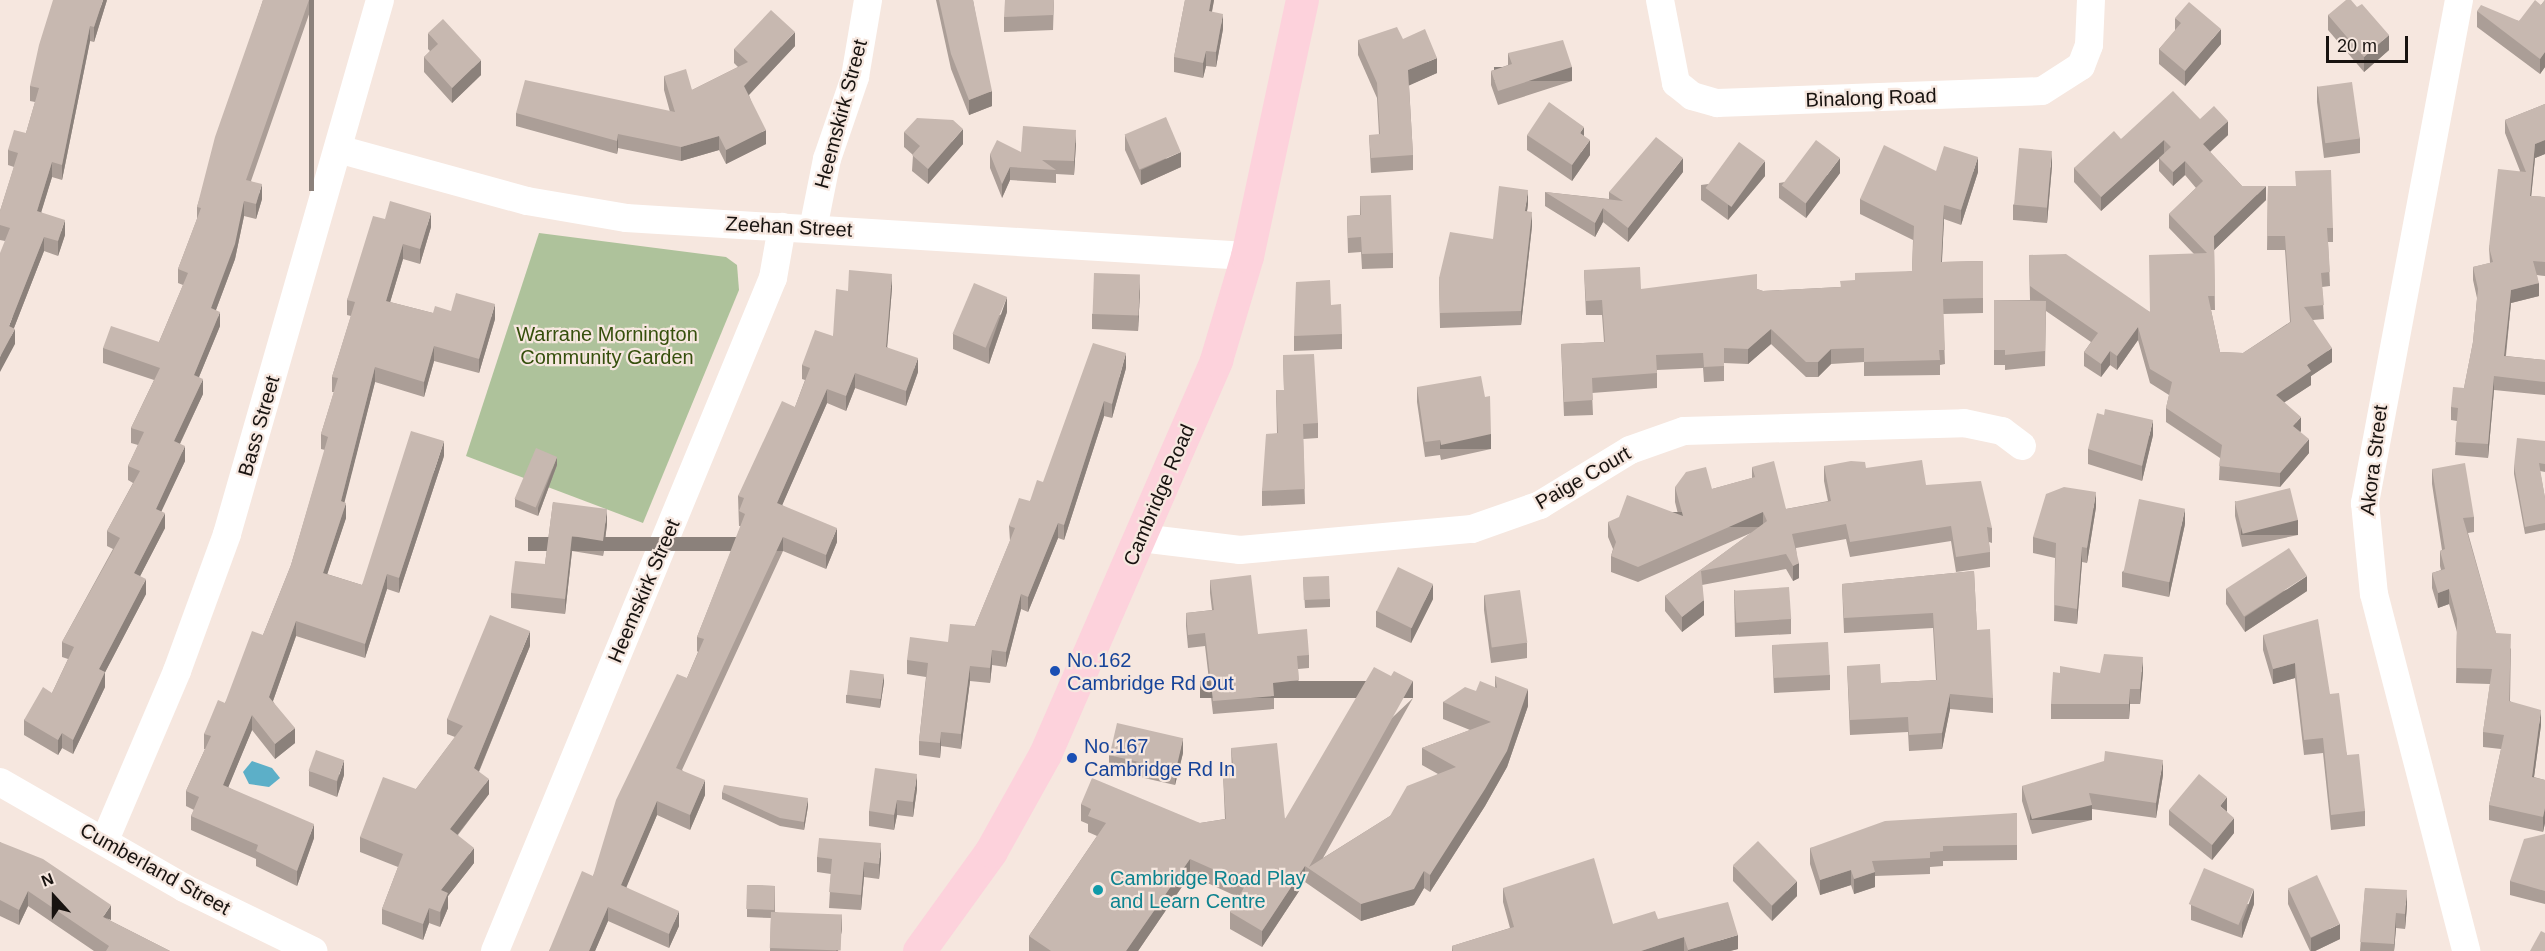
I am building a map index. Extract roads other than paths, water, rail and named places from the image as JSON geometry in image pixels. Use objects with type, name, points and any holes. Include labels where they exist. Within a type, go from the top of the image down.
[{"type":"main road","name":"Cambridge Road","points":[[919,951],[1012,818],[1046,754],[1216,360],[1247,255],[1302,0]]},
{"type":"street","name":"Bass Street","points":[[105,840],[177,671],[227,534],[380,0]]},
{"type":"street","name":"Heemskirk Street","points":[[813,228],[827,159],[855,77],[868,0]]},
{"type":"street","name":"Binalong Road","points":[[1660,0],[1676,83],[1717,104],[2042,91],[2081,66],[2089,45],[2091,0]]},
{"type":"street","name":"Akora Street","points":[[2459,0],[2365,503],[2374,594],[2466,951]]},
{"type":"street","name":"Zeehan Street","points":[[338,149],[549,205],[626,218],[1247,255]]},
{"type":"street","name":"Heemskirk Street","points":[[495,951],[773,278],[782,227]]},
{"type":"street","name":"Paige Court","points":[[1141,538],[1240,550],[1472,529],[1540,505],[1630,450],[1684,431],[1964,423],[2002,431],[2022,446]]},
{"type":"street","name":"Cumberland Street","points":[[0,782],[105,840],[184,888],[313,951]]},
{"type":"water","points":[[252,761],[272,768],[280,778],[269,787],[249,784],[243,772]]},
{"type":"place","name":"No.162 Cambridge Rd Out","points":[[1055,671]]},
{"type":"place","name":"No.167 Cambridge Rd In","points":[[1072,758]]},
{"type":"place","name":"Cambridge Road Play and Learn Centre","points":[[1098,890]]},
{"type":"park label","name":"Warrane Mornington Community Garden","points":[[607,346]]}]
